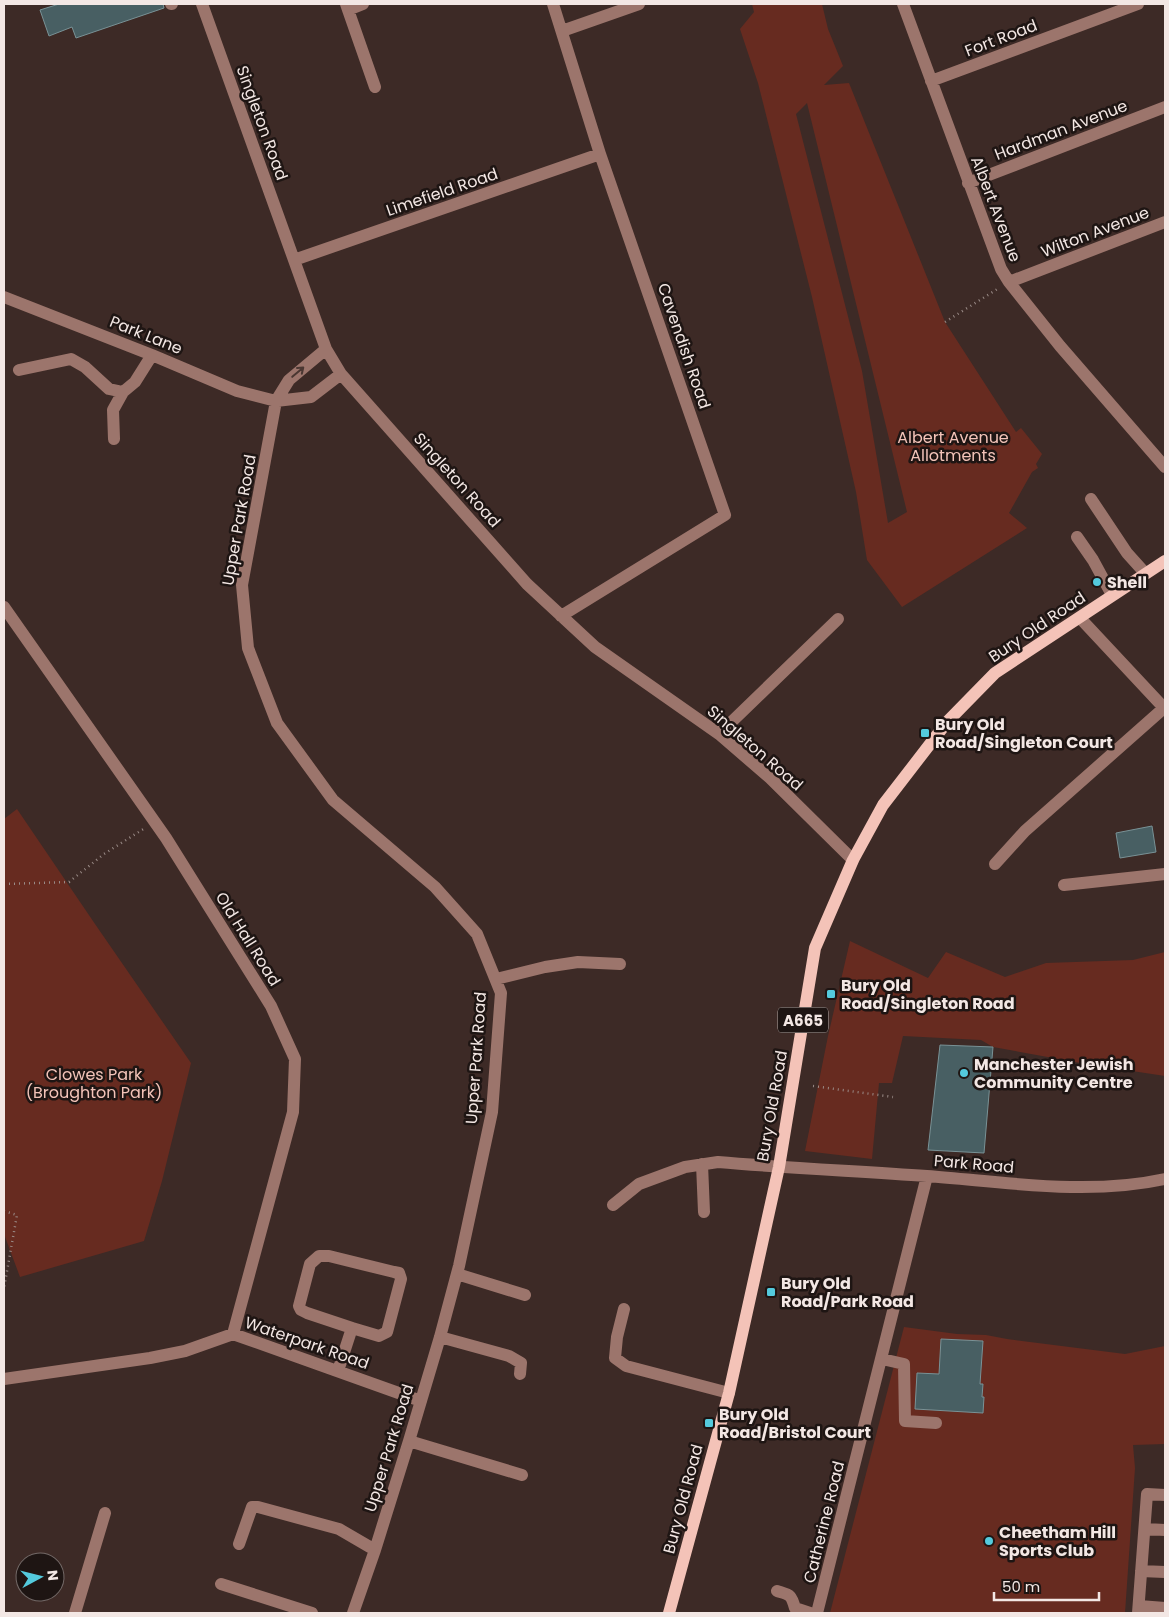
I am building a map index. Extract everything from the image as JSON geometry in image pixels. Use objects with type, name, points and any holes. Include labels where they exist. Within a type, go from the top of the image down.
[{"type":"main road","name":"Bury Old Road","points":[[669,1613],[729,1393],[779,1167],[815,948],[853,860],[883,805],[947,722],[995,673],[1165,561]]},
{"type":"street","name":"Singleton Road","points":[[202,4],[326,349],[341,374],[527,584],[595,648],[719,734],[770,778],[853,860]]},
{"type":"street","points":[[363,4],[347,7],[375,87]]},
{"type":"street","name":"Cavendish Road","points":[[553,4],[600,154],[725,515],[561,616]]},
{"type":"street","points":[[562,31],[639,4]]},
{"type":"street","name":"Albert Avenue","points":[[903,4],[1001,269],[1009,282],[1060,346],[1165,467]]},
{"type":"street","name":"Fort Road","points":[[931,81],[1138,4]]},
{"type":"street","name":"Hardman Avenue","points":[[968,183],[1165,107]]},
{"type":"street","name":"Limefield Road","points":[[294,260],[600,154]]},
{"type":"street","name":"Wilton Avenue","points":[[1009,282],[1165,222]]},
{"type":"street","name":"Park Lane","points":[[4,297],[152,354],[238,391],[276,401]]},
{"type":"street","name":"Upper Park Road","points":[[326,349],[289,380],[276,401],[242,585],[248,648],[277,723],[333,800],[436,888],[477,934],[501,993],[492,1112],[457,1274],[409,1441],[353,1613]]},
{"type":"street","points":[[114,439],[113,410],[123,392],[135,382],[152,354]]},
{"type":"street","points":[[19,370],[71,359],[85,368],[109,390],[123,392]]},
{"type":"street","points":[[276,401],[310,397],[341,374]]},
{"type":"street","points":[[1091,500],[1127,553],[1145,573]]},
{"type":"street","points":[[1077,537],[1093,560],[1112,596]]},
{"type":"street","name":"Old Hall Road","points":[[4,607],[155,822],[271,1006],[295,1059],[293,1112],[233,1334]]},
{"type":"street","points":[[995,864],[1025,832],[1165,708],[1080,618]]},
{"type":"street","points":[[719,734],[838,619]]},
{"type":"street","points":[[1064,884],[1165,874]]},
{"type":"street","points":[[496,978],[578,962],[620,964]]},
{"type":"street","name":"Park Road","points":[[613,1206],[639,1184],[685,1166],[718,1162],[1050,1186],[1102,1186],[1165,1179]]},
{"type":"street","points":[[702,1164],[704,1212]]},
{"type":"street","name":"Catherine Road","points":[[817,1613],[927,1176]]},
{"type":"street","points":[[319,1256],[329,1256],[394,1272],[400,1276],[401,1284],[385,1334],[379,1336],[352,1328],[307,1314],[299,1306],[310,1264],[319,1256]]},
{"type":"street","points":[[457,1274],[525,1295]]},
{"type":"street","points":[[624,1309],[617,1337],[615,1358],[626,1366],[729,1393]]},
{"type":"street","points":[[338,1371],[352,1328]]},
{"type":"street","name":"Waterpark Road","points":[[4,1379],[185,1351],[233,1334],[420,1401]]},
{"type":"street","points":[[440,1337],[509,1356],[521,1363],[520,1374]]},
{"type":"street","points":[[882,1358],[904,1364],[906,1420],[936,1423]]},
{"type":"street","points":[[409,1441],[522,1475]]},
{"type":"street","points":[[1165,1495],[1147,1494],[1138,1610],[1165,1608]]},
{"type":"street","points":[[240,1544],[252,1508],[258,1507],[339,1529],[375,1550]]},
{"type":"street","points":[[75,1613],[105,1513]]},
{"type":"street","points":[[1144,1529],[1165,1530]]},
{"type":"street","points":[[1141,1571],[1165,1572]]},
{"type":"street","points":[[221,1584],[312,1613]]},
{"type":"street","points":[[777,1591],[789,1594],[793,1598],[795,1608],[810,1613]]},
{"type":"path","points":[[945,322],[1009,282]]},
{"type":"path","points":[[4,884],[69,882],[104,854],[155,822]]},
{"type":"path","points":[[813,1086],[893,1097]]},
{"type":"path","points":[[4,1211],[17,1215],[4,1288]]},
{"type":"green space","name":"Albert Avenue Allotments","points":[[752,4],[822,4],[828,29],[843,66],[824,85],[849,83],[945,322],[1016,432],[1021,428],[1042,454],[1036,464],[1038,468],[1032,472],[1009,513],[1027,528],[902,607],[867,560],[856,492],[812,297],[758,83],[740,29],[754,12]],"holes":[[[807,103],[907,512],[888,523],[862,371],[796,114]]]},
{"type":"green space","name":"Clowes Park (Broughton Park)","points":[[17,809],[191,1063],[162,1181],[144,1241],[20,1277],[4,1234],[4,819]]},
{"type":"green space","points":[[850,941],[928,978],[946,952],[1005,977],[1046,963],[1133,960],[1165,952],[1165,1076],[993,1047],[981,1040],[903,1036],[892,1083],[879,1083],[872,1159],[805,1151],[828,1036]]},
{"type":"green space","name":"Cheetham Hill Sports Club","points":[[904,1327],[957,1334],[986,1335],[1125,1354],[1165,1346],[1165,1444],[1133,1445],[1135,1468],[1125,1613],[830,1613]]},
{"type":"building","points":[[59,4],[163,4],[164,8],[76,38],[72,27],[49,36],[40,10]]},
{"type":"building","points":[[1152,826],[1156,852],[1120,858],[1116,833]]},
{"type":"building","name":"Manchester Jewish Community Centre","points":[[940,1045],[993,1047],[984,1153],[928,1150]]},
{"type":"building","points":[[941,1339],[983,1341],[980,1384],[983,1384],[983,1413],[915,1409],[917,1373],[939,1374]]},
{"type":"place","name":"Shell","points":[[1097,582]]},
{"type":"place","name":"Bury Old Road/Singleton Court","points":[[925,733]]},
{"type":"place","name":"Bury Old Road/Singleton Road","points":[[831,994]]},
{"type":"place","name":"Manchester Jewish Community Centre","points":[[964,1073]]},
{"type":"place","name":"Bury Old Road/Park Road","points":[[771,1292]]},
{"type":"place","name":"Bury Old Road/Bristol Court","points":[[709,1423]]},
{"type":"place","name":"Cheetham Hill Sports Club","points":[[989,1541]]}]
